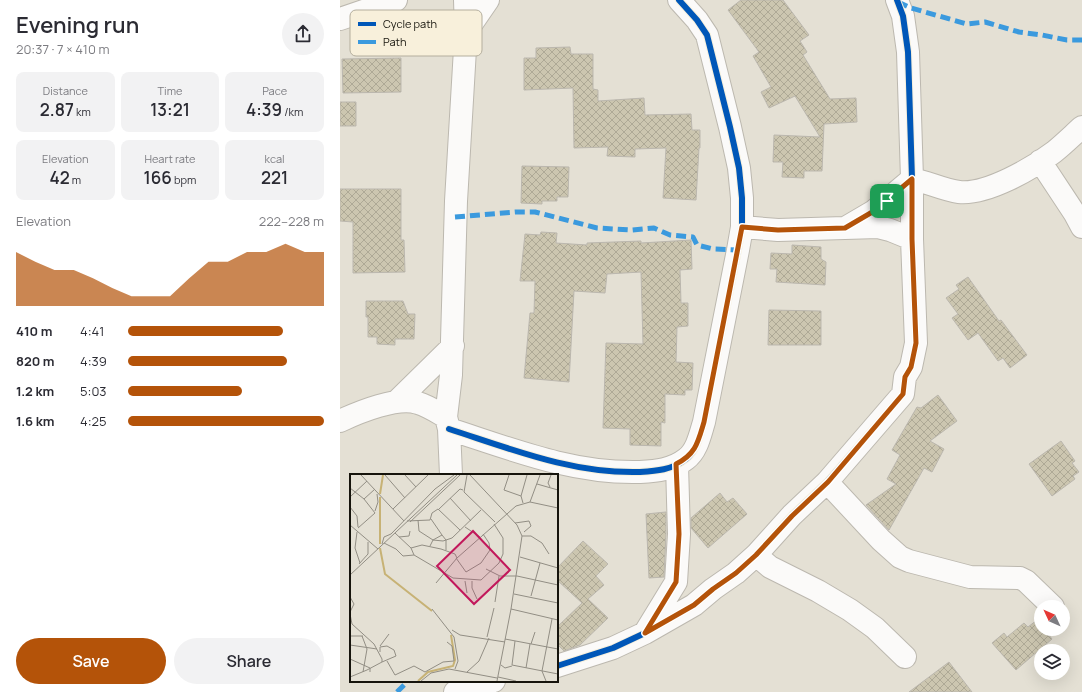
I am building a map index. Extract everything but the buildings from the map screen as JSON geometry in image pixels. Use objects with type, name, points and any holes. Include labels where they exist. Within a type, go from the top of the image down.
[{"type":"street","points":[[367,10],[396,0]]},
{"type":"street","points":[[465,0],[465,10]]},
{"type":"street","points":[[481,10],[488,0]]},
{"type":"street","points":[[340,421],[397,401],[408,400],[418,402],[447,423],[538,458],[583,468],[622,472],[649,472],[670,468],[686,460],[692,453],[697,446],[704,422],[742,227],[742,198],[739,168],[707,35],[697,20],[679,0]]},
{"type":"street","points":[[558,666],[613,648],[645,633],[694,605],[713,589],[736,573],[756,555],[792,516],[828,482],[903,394],[905,377],[911,367],[916,343],[908,52],[903,16],[897,0]]},
{"type":"street","points":[[340,19],[350,16]]},
{"type":"street","points":[[451,474],[447,423],[451,375],[456,201],[465,56]]},
{"type":"street","points":[[912,179],[960,192],[975,191],[994,186],[1040,162],[1082,127]]},
{"type":"street","points":[[1040,162],[1082,227]]},
{"type":"street","points":[[845,228],[874,211],[912,179]]},
{"type":"street","points":[[742,227],[778,230],[878,227],[912,239]]},
{"type":"street","points":[[397,401],[452,346]]},
{"type":"street","points":[[645,633],[676,582],[679,534],[676,464]]},
{"type":"street","points":[[828,482],[881,540],[900,557],[917,564],[970,577],[1020,578],[1026,581],[1046,600]]},
{"type":"street","points":[[756,555],[770,567],[818,591],[850,610],[875,628],[905,657]]},
{"type":"street","points":[[467,688],[490,682]]},
{"type":"marked path","points":[[898,2],[911,8],[967,24],[985,22],[1019,32],[1067,40],[1082,40]]},
{"type":"marked path","points":[[455,217],[515,212],[535,212],[597,228],[632,230],[654,228],[670,235],[693,237],[697,245],[713,249],[738,250]]},
{"type":"marked path","points":[[397,692],[407,682]]},
{"type":"cycle path","points":[[449,429],[519,452],[566,465],[615,472],[646,472],[670,468],[681,463],[693,452],[704,422],[738,250],[742,227],[742,198],[739,168],[707,35],[697,20],[679,0]]},
{"type":"cycle path","points":[[558,666],[613,648],[645,633],[694,605],[713,589],[736,573],[756,555],[792,515],[827,482],[903,394],[905,377],[911,367],[916,343],[908,52],[903,16],[897,0]]},
{"type":"route","points":[[912,179],[912,239],[916,343],[911,367],[905,377],[903,394],[828,482],[792,516],[756,555],[736,573],[713,589],[694,605],[645,633],[676,582],[679,534],[676,464],[686,460],[697,446],[704,422],[742,227],[778,230],[845,228],[859,221],[887,201],[912,179]]}]
